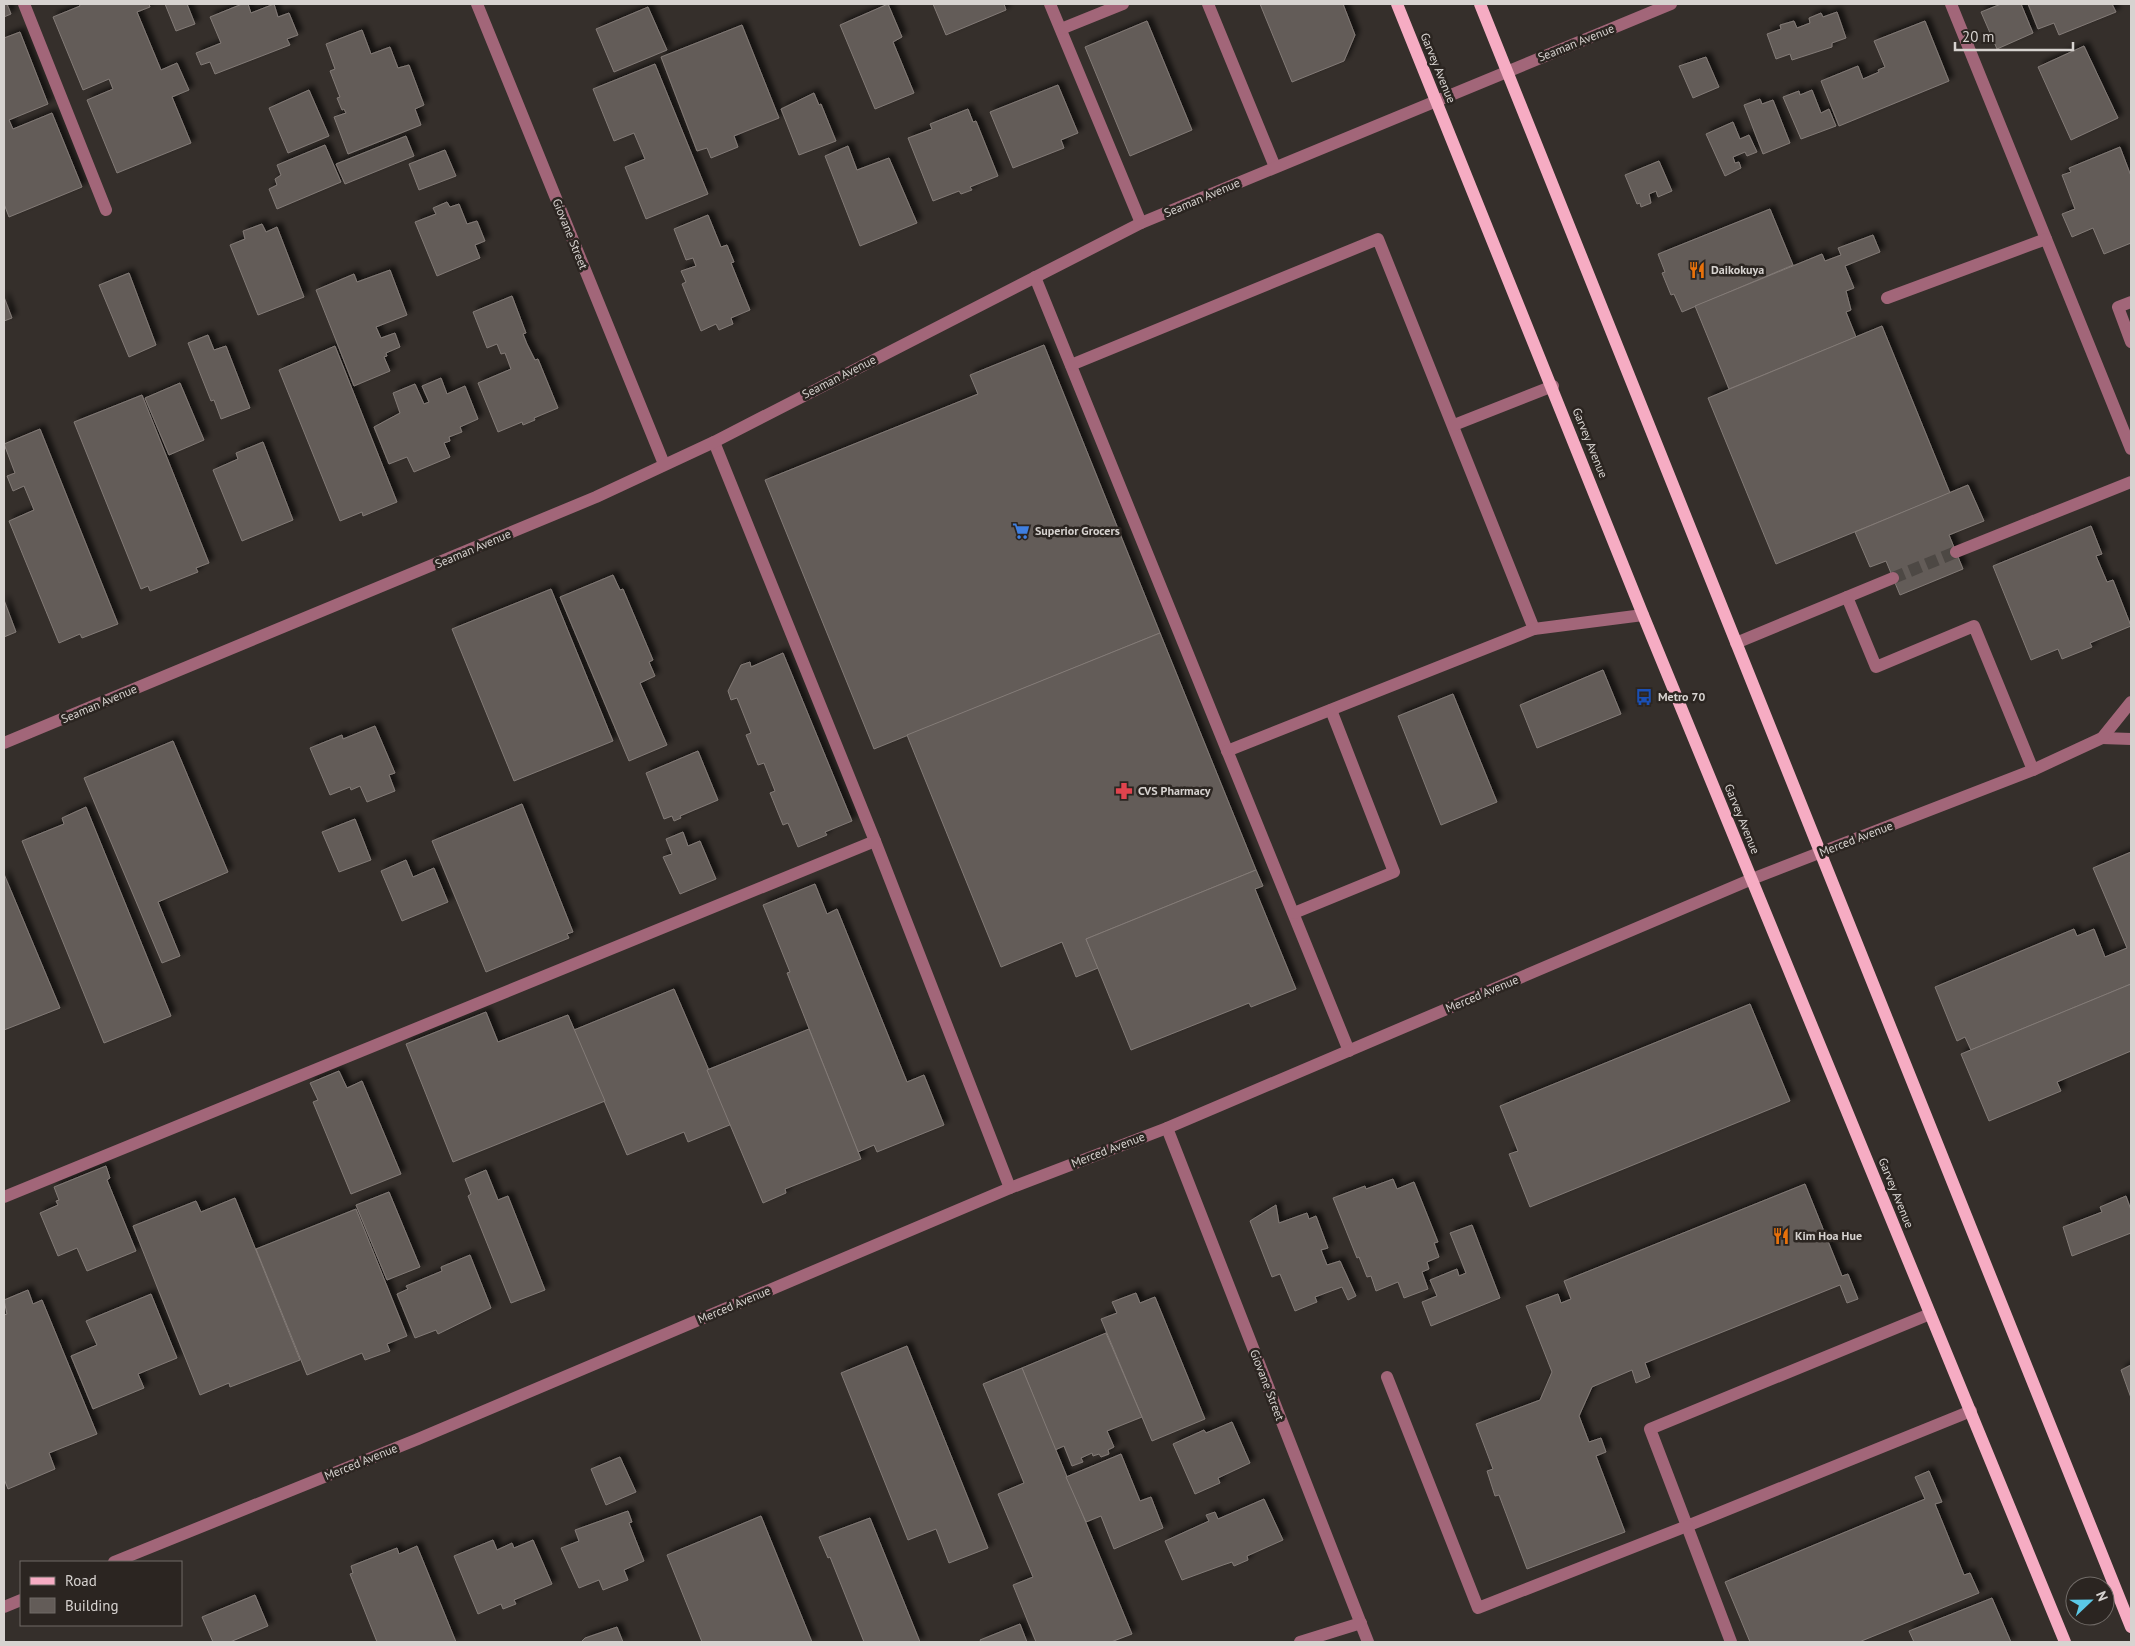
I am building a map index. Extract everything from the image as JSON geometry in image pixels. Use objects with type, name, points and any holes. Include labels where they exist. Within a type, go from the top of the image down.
[{"type":"main road","name":"Garvey Avenue","points":[[1397,4],[1553,386],[1643,615],[2065,1642]]},
{"type":"main road","points":[[1480,4],[2131,1627]]},
{"type":"street","points":[[24,4],[106,210]]},
{"type":"street","name":"Giovane Street","points":[[477,4],[664,464]]},
{"type":"street","points":[[1050,4],[1141,223]]},
{"type":"street","points":[[1061,29],[1123,4]]},
{"type":"street","points":[[1208,4],[1276,167]]},
{"type":"street","name":"Seaman Avenue","points":[[4,743],[596,497],[714,442],[1141,223],[1436,99],[1672,4]]},
{"type":"street","points":[[1951,4],[2131,449]]},
{"type":"street","points":[[1071,365],[1378,239],[1454,425],[1534,630]]},
{"type":"street","points":[[1887,298],[2046,239]]},
{"type":"street","points":[[1034,277],[1349,1051]]},
{"type":"street","points":[[2131,302],[2118,307],[2131,342]]},
{"type":"street","points":[[1454,425],[1553,386]]},
{"type":"street","points":[[714,442],[875,841],[1010,1188]]},
{"type":"street","points":[[1956,552],[2131,482]]},
{"type":"street","points":[[1736,643],[1893,578]]},
{"type":"street","points":[[1847,597],[1876,667],[1974,626],[2033,770]]},
{"type":"street","points":[[1226,751],[1534,630],[1643,615]]},
{"type":"street","name":"Merced Avenue","points":[[116,1561],[418,1439],[1010,1188],[1167,1128],[1752,879],[2033,770],[2102,738],[2131,702]]},
{"type":"street","points":[[1294,913],[1394,872],[1331,710]]},
{"type":"street","name":"Merced Avenue","points":[[2102,738],[2131,739]]},
{"type":"street","points":[[4,1197],[875,841]]},
{"type":"street","name":"Giovane Street","points":[[1167,1128],[1368,1642]]},
{"type":"street","points":[[1731,1642],[1650,1429],[1930,1314]]},
{"type":"street","points":[[1387,1377],[1478,1608],[1971,1411]]},
{"type":"street","points":[[4,1607],[20,1600]]},
{"type":"street","points":[[1300,1642],[1360,1623]]},
{"type":"building","points":[[4,4],[7,4],[11,14],[4,17]]},
{"type":"building","points":[[79,4],[149,4],[150,7],[137,12],[161,70],[177,63],[189,90],[172,97],[191,143],[117,173],[87,100],[113,89],[109,79],[83,90],[53,17],[80,6]]},
{"type":"building","points":[[165,4],[187,4],[195,24],[176,31]]},
{"type":"building","points":[[242,4],[248,4],[251,13],[274,4],[278,17],[289,13],[298,35],[287,39],[290,45],[215,74],[210,62],[201,65],[196,53],[221,43],[210,17]]},
{"type":"building","points":[[888,4],[902,37],[893,42],[914,93],[875,109],[840,25]]},
{"type":"building","points":[[933,4],[1004,4],[1006,10],[946,35]]},
{"type":"building","points":[[1260,4],[1343,4],[1355,35],[1344,61],[1292,82]]},
{"type":"building","points":[[2001,4],[2021,4],[2033,33],[1997,49],[1981,12]]},
{"type":"building","points":[[2028,4],[2112,4],[2116,12],[2059,35],[2054,23],[2038,29]]},
{"type":"building","points":[[648,7],[667,50],[614,72],[596,29]]},
{"type":"building","points":[[1837,12],[1846,38],[1832,43],[1832,47],[1792,60],[1790,54],[1776,59],[1767,34],[1781,29],[1780,25],[1794,21],[1797,28],[1810,23],[1809,18],[1821,13],[1823,17]]},
{"type":"building","points":[[1147,21],[1192,130],[1130,156],[1085,47]]},
{"type":"building","points":[[1925,21],[1949,81],[1839,126],[1821,81],[1858,66],[1863,79],[1879,72],[1878,70],[1885,67],[1874,41]]},
{"type":"building","points":[[742,25],[779,118],[734,136],[738,147],[711,158],[707,148],[697,151],[661,57]]},
{"type":"building","points":[[362,30],[371,54],[390,47],[398,68],[409,65],[424,105],[415,109],[421,125],[348,154],[334,117],[346,113],[344,109],[342,110],[337,98],[340,97],[330,71],[335,69],[326,44]]},
{"type":"building","points":[[20,32],[48,104],[9,120],[13,129],[52,113],[82,187],[9,217],[4,204],[4,38]]},
{"type":"building","points":[[2084,46],[2118,118],[2071,140],[2038,67]]},
{"type":"building","points":[[1706,57],[1719,87],[1693,98],[1679,66]]},
{"type":"building","points":[[655,64],[708,194],[646,219],[625,167],[645,159],[634,133],[614,141],[593,89]]},
{"type":"building","points":[[1058,85],[1078,133],[1061,140],[1064,148],[1013,168],[990,112]]},
{"type":"building","points":[[309,90],[329,136],[288,153],[269,108]]},
{"type":"building","points":[[1812,90],[1821,113],[1829,109],[1836,126],[1801,139],[1783,97],[1799,91],[1800,95]]},
{"type":"building","points":[[814,93],[819,105],[821,104],[836,141],[799,155],[781,109]]},
{"type":"building","points":[[1760,99],[1762,104],[1773,100],[1790,143],[1763,154],[1744,105]]},
{"type":"building","points":[[968,109],[973,122],[976,121],[998,176],[970,187],[972,190],[961,194],[959,191],[933,201],[908,138],[932,129],[930,124]]},
{"type":"building","points":[[1733,122],[1740,139],[1749,135],[1757,152],[1747,156],[1745,152],[1733,157],[1735,163],[1739,162],[1741,168],[1725,176],[1706,134]]},
{"type":"building","points":[[406,136],[414,156],[345,184],[336,164]]},
{"type":"building","points":[[325,145],[341,182],[277,209],[269,189],[277,185],[275,179],[281,175],[277,165]]},
{"type":"building","points":[[848,146],[857,170],[889,158],[917,223],[860,246],[825,156]]},
{"type":"building","points":[[2120,147],[2131,176],[2131,243],[2104,254],[2093,228],[2072,237],[2062,214],[2075,209],[2062,175],[2071,172],[2069,168]]},
{"type":"building","points":[[445,150],[456,176],[419,190],[409,164]]},
{"type":"building","points":[[1659,161],[1672,191],[1658,197],[1656,191],[1649,194],[1651,203],[1641,207],[1640,203],[1637,204],[1625,175]]},
{"type":"building","points":[[447,202],[450,207],[459,204],[467,224],[477,221],[485,241],[475,245],[480,258],[437,276],[415,222],[436,214],[433,208]]},
{"type":"building","points":[[1770,209],[1793,265],[1682,312],[1674,294],[1671,295],[1662,273],[1665,272],[1658,254]]},
{"type":"building","points":[[708,215],[721,247],[727,245],[734,262],[731,263],[750,310],[731,318],[733,324],[719,330],[716,324],[701,331],[682,284],[686,282],[681,271],[696,266],[693,258],[686,260],[674,229]]},
{"type":"building","points":[[262,224],[266,232],[277,227],[304,297],[258,315],[230,245],[245,239],[243,231]]},
{"type":"building","points":[[1873,235],[1880,252],[1845,266],[1854,288],[1846,291],[1851,310],[1846,312],[1856,337],[1729,389],[1695,306],[1822,254],[1825,261],[1841,255],[1838,248]]},
{"type":"building","points":[[390,270],[407,315],[376,327],[381,338],[395,333],[400,347],[386,353],[387,356],[384,357],[390,371],[354,386],[316,290],[354,274],[357,282]]},
{"type":"building","points":[[129,273],[156,345],[129,357],[99,285]]},
{"type":"building","points":[[512,296],[526,333],[523,334],[527,344],[535,360],[538,359],[558,408],[523,425],[522,422],[498,432],[478,383],[511,369],[505,353],[501,354],[497,344],[487,348],[473,312]]},
{"type":"building","points":[[4,297],[12,318],[4,321]]},
{"type":"building","points":[[1882,326],[1950,493],[1776,564],[1708,398]]},
{"type":"building","points":[[208,335],[214,350],[226,346],[250,408],[221,419],[214,400],[211,401],[188,343]]},
{"type":"building","points":[[1044,345],[1160,633],[874,749],[765,480],[978,394],[970,375]]},
{"type":"building","points":[[335,346],[397,502],[363,516],[362,512],[340,521],[279,370]]},
{"type":"building","points":[[441,378],[447,394],[465,386],[478,419],[460,427],[462,432],[449,437],[450,441],[444,443],[450,457],[414,472],[407,457],[389,464],[374,427],[400,413],[393,393],[415,384],[424,404],[429,402],[422,386]]},
{"type":"building","points":[[180,383],[204,440],[169,455],[145,398]]},
{"type":"building","points":[[142,395],[209,563],[196,568],[198,572],[150,591],[148,586],[141,589],[74,422]]},
{"type":"building","points":[[40,429],[118,624],[82,638],[80,634],[59,643],[9,521],[34,510],[24,486],[13,491],[7,476],[15,473],[4,444]]},
{"type":"building","points":[[263,442],[293,520],[242,541],[213,470],[238,459],[236,453]]},
{"type":"building","points":[[1968,485],[1984,521],[1949,535],[1963,569],[1900,595],[1886,561],[1870,567],[1855,532]]},
{"type":"building","points":[[2091,526],[2102,554],[2096,556],[2107,582],[2113,580],[2131,626],[2090,643],[2092,647],[2062,659],[2058,649],[2031,660],[1993,566]]},
{"type":"building","points":[[613,575],[620,590],[623,589],[653,660],[649,662],[655,676],[640,683],[667,745],[629,761],[560,597]]},
{"type":"building","points":[[551,589],[613,741],[514,781],[452,629]]},
{"type":"building","points":[[4,600],[16,632],[4,637]]},
{"type":"building","points":[[1160,633],[1256,870],[1086,939],[1098,968],[1076,977],[1062,942],[1001,967],[907,735]]},
{"type":"building","points":[[783,653],[852,821],[825,832],[827,835],[798,847],[788,823],[783,825],[770,793],[775,791],[764,763],[758,765],[746,735],[751,733],[737,698],[731,700],[728,691],[741,665],[750,662],[751,667]]},
{"type":"building","points":[[1603,670],[1621,714],[1537,748],[1520,705]]},
{"type":"building","points":[[1453,694],[1497,802],[1441,825],[1398,716]]},
{"type":"building","points":[[375,726],[395,773],[389,775],[395,791],[367,802],[360,786],[351,790],[350,787],[330,795],[310,748],[342,735],[343,739]]},
{"type":"building","points":[[173,741],[228,872],[158,902],[180,956],[162,963],[84,778]]},
{"type":"building","points":[[698,751],[718,800],[680,816],[681,818],[674,821],[672,816],[664,819],[646,773]]},
{"type":"building","points":[[522,804],[573,932],[567,934],[569,938],[486,972],[432,841]]},
{"type":"building","points":[[86,807],[171,1016],[104,1043],[22,841],[64,824],[62,818]]},
{"type":"building","points":[[355,819],[371,860],[339,872],[322,832]]},
{"type":"building","points":[[683,832],[688,846],[700,841],[716,879],[680,894],[663,857],[672,854],[666,839]]},
{"type":"building","points":[[2131,852],[2131,984],[1971,1050],[1965,1037],[1957,1041],[1935,987],[2074,929],[2077,936],[2094,929],[2105,957],[2127,948],[2093,868]]},
{"type":"building","points":[[406,860],[413,877],[434,868],[448,902],[402,921],[381,871]]},
{"type":"building","points":[[1256,870],[1263,886],[1255,889],[1296,989],[1251,1007],[1249,1003],[1131,1050],[1086,939]]},
{"type":"building","points":[[4,874],[60,1008],[4,1030]]},
{"type":"building","points":[[815,884],[827,914],[837,909],[907,1082],[924,1075],[944,1125],[877,1152],[874,1145],[858,1152],[787,973],[790,972],[763,905]]},
{"type":"building","points":[[2131,984],[2131,1051],[2057,1082],[2061,1091],[1989,1121],[1961,1054]]},
{"type":"building","points":[[674,989],[732,1124],[688,1142],[684,1132],[627,1155],[574,1030]]},
{"type":"building","points":[[1750,1004],[1790,1101],[1530,1207],[1509,1154],[1518,1151],[1500,1106]]},
{"type":"building","points":[[486,1012],[498,1042],[568,1015],[605,1101],[453,1162],[406,1044]]},
{"type":"building","points":[[809,1029],[861,1159],[785,1189],[786,1193],[763,1203],[707,1070]]},
{"type":"building","points":[[339,1071],[347,1088],[362,1081],[401,1174],[351,1194],[313,1102],[318,1100],[310,1083]]},
{"type":"building","points":[[106,1166],[110,1178],[107,1180],[136,1251],[87,1271],[77,1248],[58,1256],[40,1213],[58,1205],[56,1201],[59,1200],[54,1187]]},
{"type":"building","points":[[486,1170],[498,1200],[508,1196],[545,1290],[511,1303],[468,1196],[471,1194],[465,1179]]},
{"type":"building","points":[[1393,1179],[1397,1189],[1414,1182],[1438,1242],[1434,1243],[1439,1257],[1427,1262],[1429,1269],[1422,1272],[1428,1289],[1404,1298],[1398,1282],[1376,1291],[1371,1276],[1367,1277],[1359,1257],[1357,1258],[1333,1198],[1365,1186],[1366,1189]]},
{"type":"building","points":[[1805,1184],[1842,1276],[1848,1274],[1858,1299],[1847,1303],[1840,1285],[1645,1363],[1650,1377],[1636,1383],[1632,1370],[1592,1387],[1579,1416],[1589,1442],[1601,1438],[1606,1452],[1596,1456],[1625,1532],[1527,1569],[1499,1495],[1495,1496],[1487,1471],[1493,1469],[1476,1424],[1540,1400],[1552,1372],[1526,1306],[1558,1294],[1561,1303],[1571,1299],[1564,1281]]},
{"type":"building","points":[[389,1192],[420,1267],[387,1280],[356,1205]]},
{"type":"building","points":[[2126,1196],[2131,1210],[2131,1233],[2072,1256],[2063,1227],[2102,1212],[2100,1207]]},
{"type":"building","points":[[235,1198],[300,1360],[230,1387],[229,1383],[200,1395],[133,1226],[196,1201],[201,1212]]},
{"type":"building","points":[[1276,1205],[1279,1223],[1307,1213],[1309,1219],[1316,1216],[1328,1248],[1321,1250],[1327,1265],[1340,1261],[1356,1296],[1348,1300],[1342,1287],[1315,1297],[1317,1302],[1295,1311],[1280,1274],[1272,1277],[1250,1221]]},
{"type":"building","points":[[356,1209],[407,1336],[387,1344],[390,1351],[365,1360],[362,1353],[307,1375],[256,1249]]},
{"type":"building","points":[[1472,1225],[1500,1298],[1431,1326],[1422,1302],[1437,1296],[1430,1280],[1457,1269],[1459,1276],[1466,1273],[1450,1233]]},
{"type":"building","points":[[470,1255],[491,1308],[438,1334],[436,1330],[415,1338],[397,1294],[408,1289],[406,1286],[442,1271],[441,1267]]},
{"type":"building","points":[[28,1290],[33,1304],[42,1300],[97,1434],[49,1453],[55,1469],[8,1489],[4,1479],[4,1315],[7,1314],[4,1300]]},
{"type":"building","points":[[1136,1293],[1140,1303],[1155,1297],[1205,1419],[1152,1441],[1101,1319],[1117,1313],[1112,1302]]},
{"type":"building","points":[[151,1294],[177,1358],[138,1374],[144,1388],[93,1409],[71,1356],[97,1345],[86,1321]]},
{"type":"building","points":[[1106,1333],[1142,1417],[1107,1431],[1114,1447],[1108,1450],[1109,1454],[1101,1457],[1099,1454],[1093,1456],[1092,1453],[1081,1458],[1083,1462],[1072,1466],[1064,1446],[1055,1450],[1022,1368]]},
{"type":"building","points":[[907,1346],[988,1548],[949,1563],[936,1529],[908,1540],[841,1373]]},
{"type":"building","points":[[2131,1365],[2131,1398],[2121,1370]]},
{"type":"building","points":[[1022,1368],[1132,1634],[1111,1642],[1036,1642],[1013,1585],[1033,1577],[998,1494],[1024,1483],[983,1384]]},
{"type":"building","points":[[1232,1422],[1250,1463],[1218,1478],[1220,1483],[1195,1494],[1173,1444],[1204,1430],[1206,1433]]},
{"type":"building","points":[[1121,1454],[1140,1501],[1151,1497],[1163,1528],[1114,1549],[1101,1516],[1086,1522],[1066,1477]]},
{"type":"building","points":[[620,1457],[636,1492],[606,1505],[591,1469]]},
{"type":"building","points":[[1929,1471],[1942,1502],[1935,1504],[1964,1575],[1970,1573],[1979,1593],[1859,1642],[1750,1642],[1725,1582],[1925,1499],[1915,1477]]},
{"type":"building","points":[[1264,1499],[1283,1540],[1247,1556],[1248,1560],[1234,1566],[1232,1562],[1182,1580],[1165,1541],[1209,1521],[1206,1515],[1215,1512],[1218,1519]]},
{"type":"building","points":[[628,1511],[632,1522],[629,1523],[644,1561],[624,1570],[628,1580],[603,1590],[599,1580],[579,1588],[561,1548],[579,1541],[575,1530]]},
{"type":"building","points":[[761,1516],[812,1642],[702,1642],[667,1555]]},
{"type":"building","points":[[870,1518],[920,1642],[864,1642],[830,1557],[828,1558],[819,1537]]},
{"type":"building","points":[[493,1540],[497,1550],[512,1543],[514,1548],[533,1540],[552,1584],[514,1600],[516,1604],[503,1609],[501,1604],[478,1614],[454,1556]]},
{"type":"building","points":[[417,1546],[456,1642],[377,1642],[350,1574],[353,1573],[351,1566],[397,1548],[399,1554]]},
{"type":"building","points":[[255,1595],[268,1626],[230,1642],[213,1642],[202,1617]]},
{"type":"building","points":[[1992,1598],[2011,1642],[1914,1642],[1909,1631]]},
{"type":"building","points":[[1020,1624],[1027,1642],[981,1642],[980,1640]]},
{"type":"building","points":[[617,1627],[623,1642],[581,1642],[585,1638]]},
{"type":"tunnel","points":[[1893,578],[1956,552]]},
{"type":"place","name":"Daikokuya","points":[[1697,270]]},
{"type":"place","name":"Superior Grocers","points":[[1021,531]]},
{"type":"place","name":"Metro 70","points":[[1644,697]]},
{"type":"place","name":"CVS Pharmacy","points":[[1124,791]]},
{"type":"place","name":"Kim Hoa Hue","points":[[1781,1236]]}]
